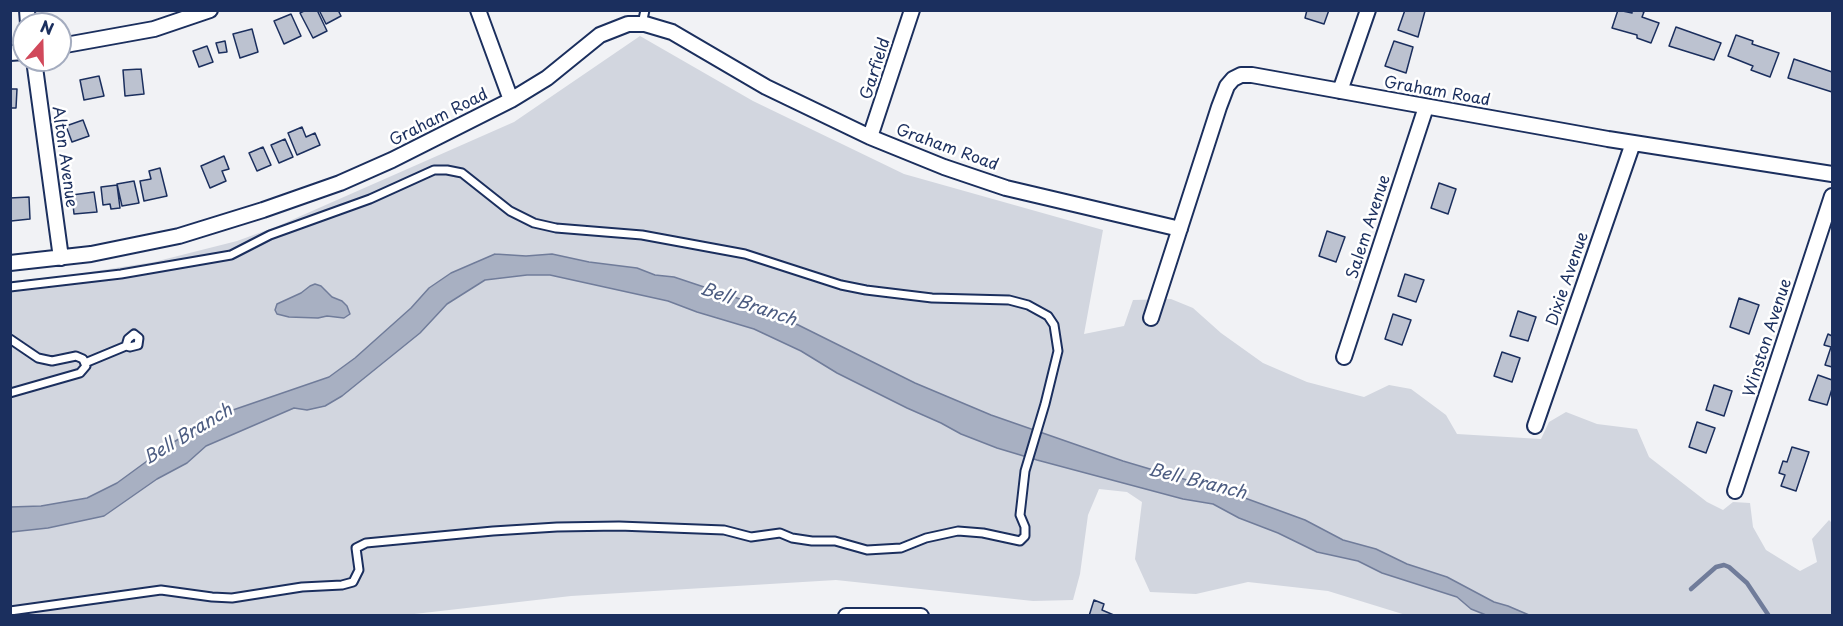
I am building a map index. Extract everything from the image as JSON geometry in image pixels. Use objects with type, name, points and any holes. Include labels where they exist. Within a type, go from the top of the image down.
[{"type":"street","points":[[72,44],[154,29],[210,10]]},
{"type":"street","points":[[478,10],[510,99]]},
{"type":"street","name":"Garfield","points":[[870,137],[912,10]]},
{"type":"street","points":[[1340,91],[1368,10]]},
{"type":"street","name":"Graham Road","points":[[10,263],[124,248],[179,236],[339,183],[392,160],[510,99],[547,78],[600,35],[643,17],[766,87],[870,137],[944,167],[1006,188],[1180,229],[1219,106],[1227,86],[1241,75],[1252,75],[1633,143],[1833,174]]},
{"type":"street","name":"Alton Avenue","points":[[36,72],[61,258]]},
{"type":"street","name":"Salem Avenue","points":[[1344,357],[1426,107]]},
{"type":"street","name":"Dixie Avenue","points":[[1535,426],[1633,143]]},
{"type":"street","name":"Winston Avenue","points":[[1735,491],[1833,196]]},
{"type":"street","points":[[1151,318],[1180,229]]},
{"type":"street","points":[[846,615],[921,615]]},
{"type":"lane","points":[[10,287],[121,274],[231,255],[270,235],[370,199],[434,170],[447,170],[462,173],[510,211],[534,223],[556,228],[642,235],[745,254],[841,285],[866,290],[932,298],[1009,300],[1028,305],[1048,316],[1054,325],[1058,339],[1058,351],[1026,471],[1020,515],[1025,527],[1025,536],[1020,541],[983,533],[958,531],[926,538],[901,549],[867,550],[836,541],[812,541],[792,538],[780,533],[751,537],[724,530],[619,526],[514,530],[366,543],[356,548],[358,570],[353,582],[342,585],[302,587],[232,598],[161,590],[10,611]]},
{"type":"lane","points":[[10,339],[38,358],[52,361],[76,356],[84,359],[86,366],[80,373],[10,393]]},
{"type":"lane","points":[[85,363],[126,346]]},
{"type":"shaded area","points":[[640,36],[753,101],[904,174],[1103,230],[1084,334],[1124,326],[1133,300],[1171,299],[1193,308],[1221,333],[1263,363],[1307,382],[1364,397],[1389,385],[1411,389],[1446,415],[1457,434],[1541,439],[1549,422],[1566,412],[1597,424],[1637,429],[1649,457],[1707,502],[1723,510],[1733,502],[1750,503],[1753,527],[1766,550],[1800,571],[1817,562],[1812,539],[1829,520],[1832,523],[1832,615],[1409,616],[1328,591],[1248,582],[1196,594],[1150,592],[1135,559],[1142,502],[1127,492],[1099,489],[1088,515],[1080,574],[1073,600],[1033,601],[836,580],[571,596],[397,616],[11,615],[11,281],[64,276],[154,262],[237,241],[278,226],[514,122]]},
{"type":"water","name":"Bell Branch","points":[[495,254],[526,256],[552,254],[589,262],[637,268],[655,275],[674,277],[758,305],[915,383],[991,415],[1123,461],[1234,494],[1305,520],[1343,540],[1376,549],[1407,564],[1447,577],[1494,602],[1529,615],[1486,615],[1471,609],[1457,597],[1382,573],[1358,561],[1317,552],[1278,533],[1239,518],[1213,504],[1183,499],[997,448],[961,434],[907,408],[837,373],[801,351],[754,329],[668,301],[550,275],[485,280],[447,304],[420,333],[342,396],[325,406],[307,410],[294,408],[206,446],[187,463],[157,479],[104,516],[48,528],[11,532],[10,507],[41,506],[87,498],[117,483],[169,445],[208,421],[230,411],[329,377],[355,358],[411,308],[429,288],[451,273]]},
{"type":"water","points":[[315,284],[321,286],[332,297],[342,301],[350,314],[344,318],[327,316],[318,318],[289,317],[277,314],[275,310],[277,304]]},
{"type":"building","points":[[306,10],[317,10],[327,31],[313,38],[300,13]]},
{"type":"building","points":[[319,10],[342,10],[339,12],[341,16],[326,24]]},
{"type":"building","points":[[1307,10],[1329,10],[1324,24],[1305,18]]},
{"type":"building","points":[[1405,10],[1425,11],[1418,37],[1398,30]]},
{"type":"building","points":[[1618,10],[1632,13],[1632,10],[1639,10],[1644,12],[1642,17],[1659,23],[1651,43],[1637,38],[1637,35],[1612,28]]},
{"type":"building","points":[[291,14],[301,36],[284,44],[274,21]]},
{"type":"building","points":[[1676,27],[1721,43],[1714,60],[1669,46]]},
{"type":"building","points":[[252,29],[258,52],[240,58],[233,34]]},
{"type":"building","points":[[1736,35],[1753,41],[1752,44],[1779,53],[1770,77],[1751,70],[1753,66],[1728,56]]},
{"type":"building","points":[[225,41],[227,52],[219,53],[216,43]]},
{"type":"building","points":[[1394,41],[1413,47],[1406,73],[1385,66]]},
{"type":"building","points":[[207,46],[213,62],[199,67],[193,51]]},
{"type":"building","points":[[1794,59],[1832,72],[1832,92],[1788,78]]},
{"type":"building","points":[[141,69],[144,94],[125,96],[123,70]]},
{"type":"building","points":[[99,76],[104,96],[84,100],[80,80]]},
{"type":"building","points":[[10,89],[17,89],[16,108],[10,108]]},
{"type":"building","points":[[83,120],[89,136],[72,142],[66,126]]},
{"type":"building","points":[[302,127],[306,137],[315,133],[320,145],[297,155],[288,133]]},
{"type":"building","points":[[285,139],[293,157],[279,163],[271,145]]},
{"type":"building","points":[[263,147],[271,165],[257,171],[249,153]]},
{"type":"building","points":[[224,156],[229,169],[222,171],[226,181],[210,188],[201,166]]},
{"type":"building","points":[[160,168],[167,196],[144,201],[140,181],[151,179],[149,171]]},
{"type":"building","points":[[134,181],[139,203],[122,206],[117,184]]},
{"type":"building","points":[[1439,183],[1456,189],[1448,214],[1431,208]]},
{"type":"building","points":[[117,185],[120,208],[111,209],[110,204],[103,205],[101,187]]},
{"type":"building","points":[[94,192],[97,212],[74,214],[72,195]]},
{"type":"building","points":[[29,197],[30,219],[11,221],[10,198]]},
{"type":"building","points":[[1327,231],[1345,237],[1336,262],[1319,256]]},
{"type":"building","points":[[1405,274],[1424,280],[1416,302],[1398,296]]},
{"type":"building","points":[[1739,298],[1759,305],[1749,334],[1730,327]]},
{"type":"building","points":[[1518,311],[1536,317],[1528,341],[1510,336]]},
{"type":"building","points":[[1393,314],[1411,320],[1402,345],[1385,339]]},
{"type":"building","points":[[1828,334],[1832,336],[1832,367],[1825,365],[1831,347],[1824,345]]},
{"type":"building","points":[[1502,352],[1520,358],[1512,382],[1494,376]]},
{"type":"building","points":[[1818,375],[1832,380],[1827,405],[1809,400]]},
{"type":"building","points":[[1714,385],[1732,391],[1724,416],[1706,410]]},
{"type":"building","points":[[1697,422],[1715,428],[1706,453],[1689,447]]},
{"type":"building","points":[[1792,447],[1809,452],[1796,491],[1781,486],[1785,475],[1779,473],[1783,461],[1787,462]]},
{"type":"building","points":[[1094,600],[1104,604],[1102,610],[1116,616],[1089,616]]},
{"type":"waterway","points":[[1691,589],[1716,567],[1724,565],[1747,583],[1769,616]]}]
